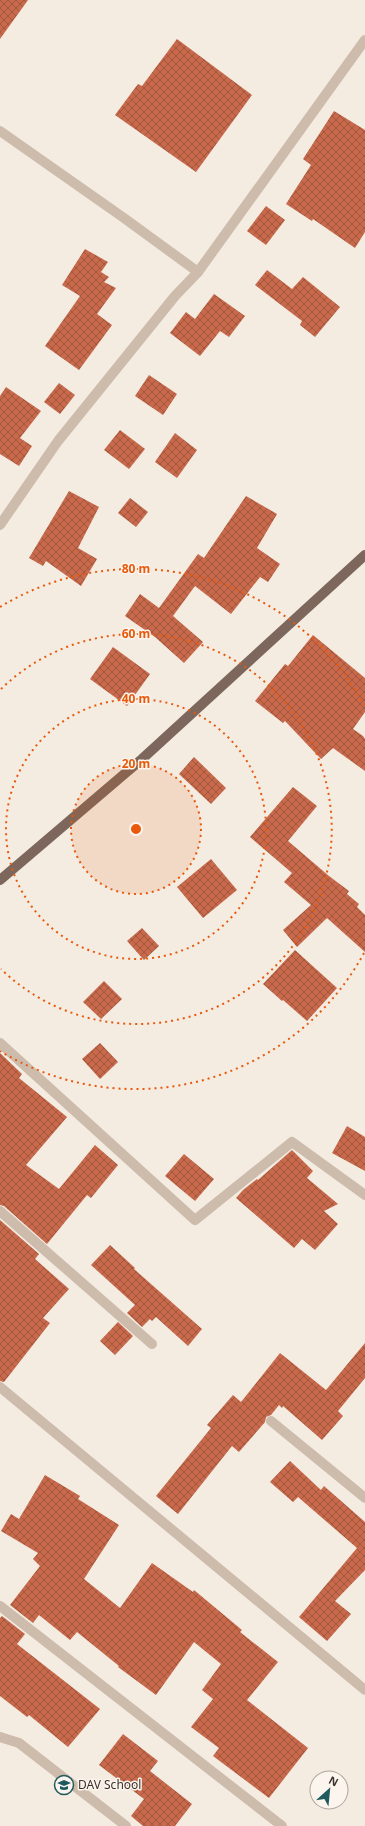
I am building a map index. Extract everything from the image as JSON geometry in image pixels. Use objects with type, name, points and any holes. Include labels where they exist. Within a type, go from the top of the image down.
[{"type":"main road","points":[[0,880],[142,759],[365,555]]},
{"type":"street","points":[[0,525],[58,441],[175,296],[198,272],[365,40]]},
{"type":"street","points":[[0,131],[198,272]]},
{"type":"street","points":[[0,1042],[195,1220],[292,1142],[365,1195]]},
{"type":"street","points":[[0,1211],[152,1344]]},
{"type":"street","points":[[0,1387],[365,1690]]},
{"type":"street","points":[[271,1421],[365,1498]]},
{"type":"street","points":[[0,1606],[282,1826]]},
{"type":"street","points":[[0,1737],[19,1743],[126,1826]]},
{"type":"building","points":[[0,0],[28,0],[0,39]]},
{"type":"building","points":[[177,39],[252,95],[196,172],[115,115],[138,84],[142,86]]},
{"type":"building","points":[[334,111],[365,130],[365,232],[355,248],[313,219],[312,221],[286,204],[311,165],[303,159]]},
{"type":"building","points":[[266,206],[285,220],[266,245],[247,231]]},
{"type":"building","points":[[85,249],[108,262],[101,272],[109,277],[104,282],[116,288],[97,314],[112,325],[79,370],[45,346],[80,296],[62,285]]},
{"type":"building","points":[[267,270],[292,289],[303,277],[340,307],[315,337],[300,325],[302,321],[255,285]]},
{"type":"building","points":[[214,294],[245,316],[229,337],[220,331],[200,356],[170,333],[186,312],[195,319]]},
{"type":"building","points":[[149,375],[177,394],[163,415],[135,396]]},
{"type":"building","points":[[59,383],[75,395],[60,414],[44,402]]},
{"type":"building","points":[[6,387],[41,411],[20,438],[32,446],[19,466],[0,454],[0,396]]},
{"type":"building","points":[[120,430],[145,449],[129,469],[104,450]]},
{"type":"building","points":[[175,433],[197,450],[177,478],[155,462]]},
{"type":"building","points":[[69,491],[99,507],[78,548],[97,559],[81,586],[46,561],[43,566],[29,558]]},
{"type":"building","points":[[246,496],[277,514],[257,548],[280,564],[268,582],[260,577],[231,614],[195,586],[173,616],[203,642],[184,663],[155,637],[125,616],[140,594],[159,608],[198,554],[204,558]]},
{"type":"building","points":[[130,498],[148,512],[136,527],[118,513]]},
{"type":"building","points":[[313,635],[365,678],[365,712],[353,729],[365,739],[365,771],[333,748],[321,759],[285,721],[283,723],[255,701],[285,664],[288,666]]},
{"type":"building","points":[[113,647],[150,674],[127,706],[90,679]]},
{"type":"building","points":[[194,757],[226,788],[211,804],[179,774]]},
{"type":"building","points":[[293,787],[317,806],[288,841],[349,891],[347,894],[359,904],[357,907],[365,915],[365,952],[327,918],[297,947],[283,930],[311,905],[284,882],[292,873],[250,837]]},
{"type":"building","points":[[211,859],[237,890],[203,918],[177,887]]},
{"type":"building","points":[[142,928],[159,946],[144,960],[127,941]]},
{"type":"building","points":[[295,950],[337,988],[307,1021],[263,984]]},
{"type":"building","points":[[104,981],[122,999],[101,1019],[83,1002]]},
{"type":"building","points":[[100,1043],[118,1062],[100,1079],[82,1059]]},
{"type":"building","points":[[0,1053],[22,1074],[19,1078],[67,1117],[26,1165],[59,1189],[95,1145],[118,1165],[91,1198],[87,1195],[47,1244],[4,1206],[0,1205]]},
{"type":"building","points":[[347,1126],[365,1137],[365,1171],[332,1153]]},
{"type":"building","points":[[292,1150],[313,1171],[307,1178],[338,1204],[324,1211],[338,1224],[315,1250],[302,1239],[294,1248],[236,1198],[243,1190],[257,1179],[258,1180]]},
{"type":"building","points":[[184,1154],[214,1179],[195,1201],[165,1176]]},
{"type":"building","points":[[0,1220],[39,1254],[35,1259],[69,1289],[43,1318],[50,1323],[4,1382],[0,1381]]},
{"type":"building","points":[[110,1245],[135,1268],[134,1269],[202,1329],[188,1346],[156,1317],[152,1321],[150,1319],[142,1327],[127,1313],[135,1305],[91,1265]]},
{"type":"building","points":[[118,1322],[133,1336],[115,1355],[100,1341]]},
{"type":"building","points":[[365,1343],[365,1378],[338,1411],[343,1416],[322,1440],[283,1406],[282,1408],[279,1405],[271,1415],[266,1417],[265,1422],[239,1452],[232,1446],[178,1514],[156,1496],[211,1428],[207,1425],[233,1395],[241,1402],[280,1353],[326,1390]]},
{"type":"building","points":[[290,1461],[321,1490],[324,1486],[365,1522],[365,1570],[335,1601],[351,1614],[327,1641],[299,1617],[357,1548],[298,1497],[293,1502],[270,1482]]},
{"type":"building","points":[[45,1475],[80,1496],[78,1499],[119,1525],[84,1579],[120,1608],[152,1563],[193,1592],[194,1590],[242,1630],[240,1632],[278,1662],[247,1700],[308,1748],[269,1798],[213,1756],[219,1748],[191,1727],[213,1699],[202,1690],[221,1664],[194,1642],[156,1695],[118,1667],[119,1666],[77,1632],[70,1640],[39,1615],[33,1623],[10,1605],[40,1566],[33,1559],[38,1553],[1,1531],[11,1514],[19,1519]]},
{"type":"building","points":[[2,1616],[25,1634],[17,1644],[100,1709],[68,1747],[29,1715],[27,1717],[0,1696],[0,1618]]},
{"type":"building","points":[[123,1734],[158,1761],[150,1771],[192,1804],[175,1826],[143,1826],[131,1816],[144,1799],[99,1765]]},
{"type":"place","name":"DAV School","points":[[64,1785]]}]
